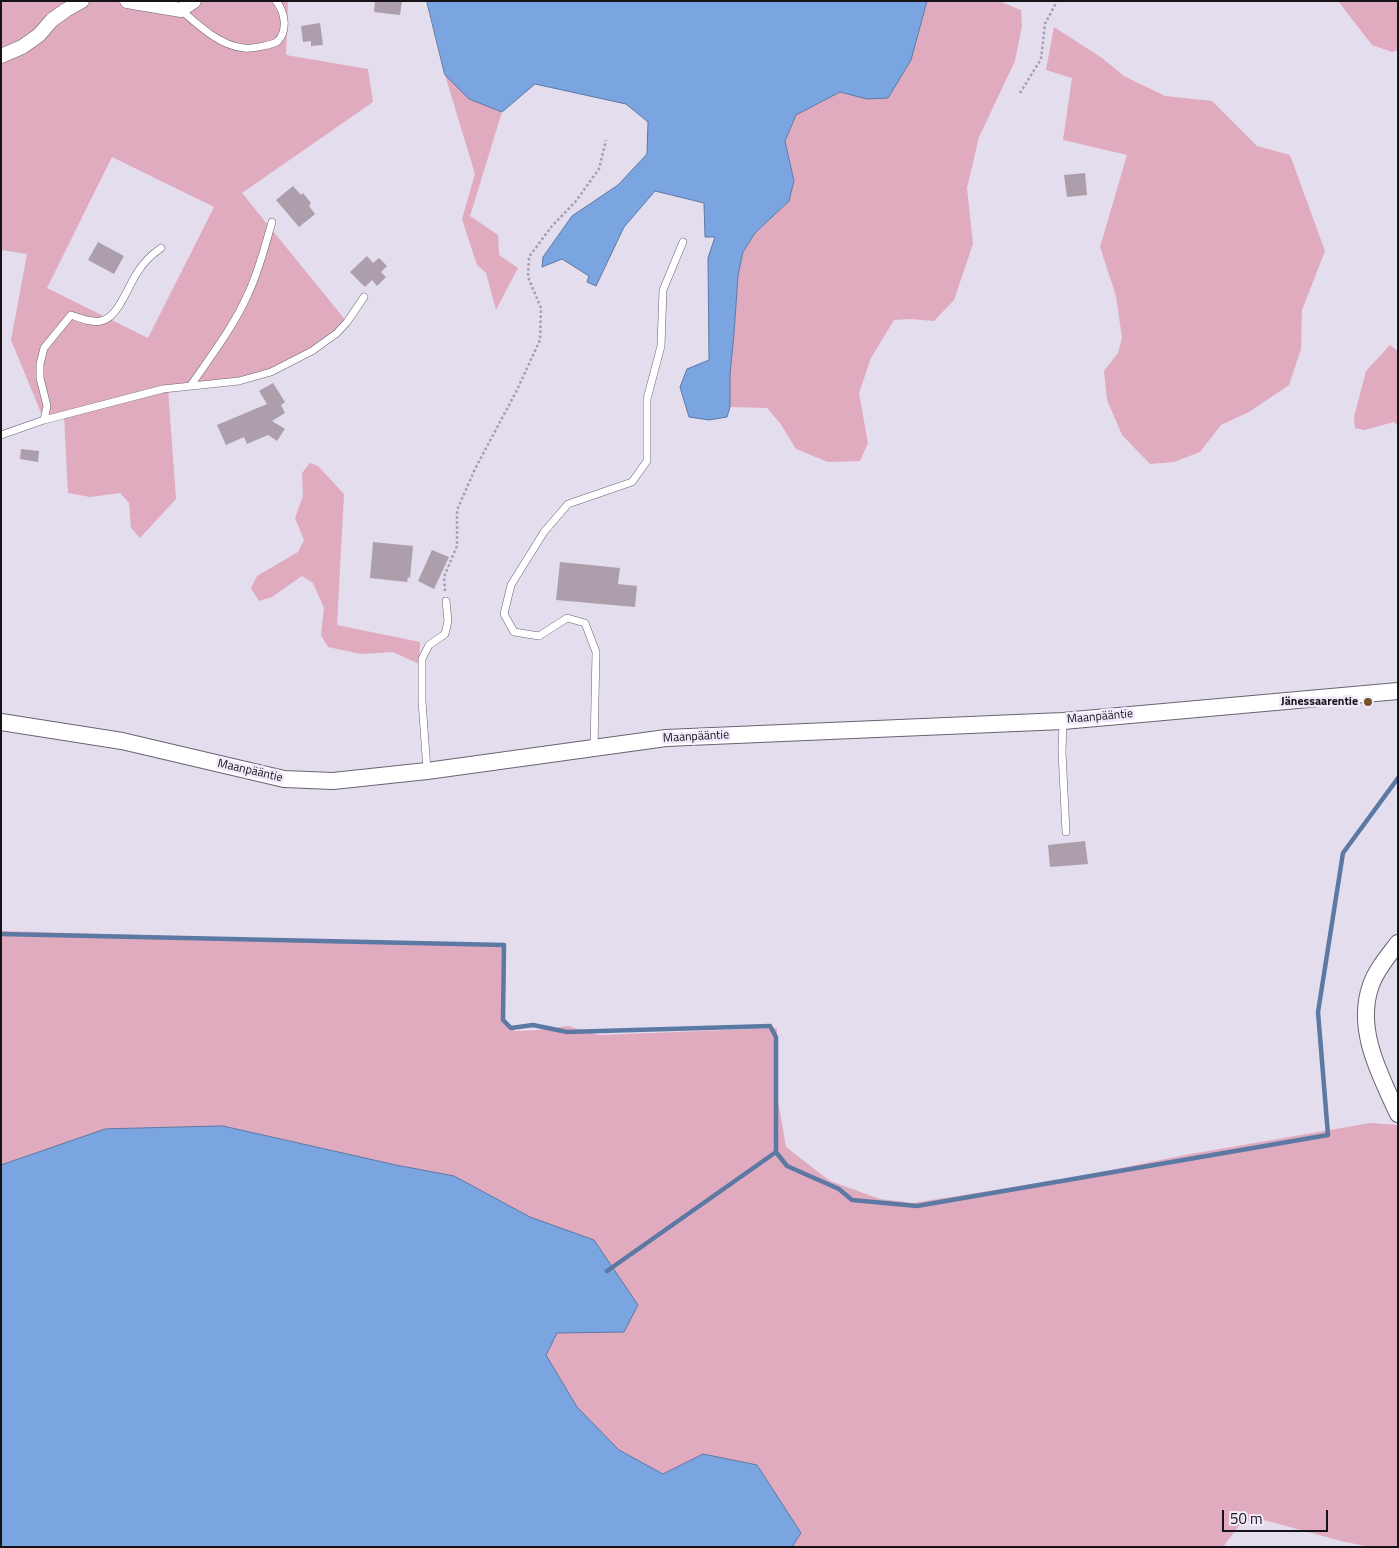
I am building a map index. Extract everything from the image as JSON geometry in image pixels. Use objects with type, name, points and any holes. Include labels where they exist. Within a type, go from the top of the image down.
[{"type":"street","points":[[1,56],[39,35],[52,20],[82,1]]},
{"type":"street","points":[[127,1],[181,10],[194,1]]},
{"type":"street","name":"Maanpääntie","points":[[1,722],[122,741],[284,779],[333,781],[427,771],[666,738],[1063,721],[1398,691]]},
{"type":"street","points":[[1398,943],[1371,984],[1365,1014],[1376,1064],[1398,1114]]},
{"type":"lane","points":[[181,10],[203,29],[225,42],[244,48],[277,42],[283,32],[285,18],[276,1]]},
{"type":"lane","points":[[191,385],[212,356],[247,296],[258,272],[272,222]]},
{"type":"lane","points":[[594,748],[596,652],[585,623],[567,618],[539,636],[514,632],[504,614],[511,586],[544,532],[568,504],[632,482],[647,461],[647,399],[661,346],[663,290],[683,242]]},
{"type":"lane","points":[[44,420],[47,406],[40,378],[40,364],[44,348],[71,315],[88,321],[101,321],[111,316],[136,274],[148,258],[161,248]]},
{"type":"lane","points":[[1,435],[44,420],[163,389],[238,381],[271,372],[312,350],[337,333],[364,297]]},
{"type":"lane","points":[[427,771],[422,701],[422,659],[429,645],[445,634],[448,621],[446,601]]},
{"type":"lane","points":[[1063,721],[1062,752],[1066,832]]},
{"type":"path","points":[[1020,93],[1041,59],[1045,24],[1057,1]]},
{"type":"path","points":[[446,601],[444,577],[456,546],[457,510],[475,469],[517,390],[540,340],[541,308],[528,277],[528,257],[552,226],[576,201],[599,169],[606,140]]},
{"type":"shaded area","points":[[1,1],[288,1],[286,55],[368,69],[373,102],[242,193],[347,322],[337,333],[271,372],[239,381],[168,389],[176,499],[140,538],[131,528],[129,503],[120,493],[90,497],[68,493],[64,415],[44,420],[11,340],[27,254],[1,250]],"holes":[[[112,157],[214,207],[148,338],[47,288]]]},
{"type":"shaded area","points":[[927,1],[999,1],[1021,10],[1022,26],[1015,61],[979,137],[967,188],[973,244],[954,300],[934,321],[894,320],[871,358],[859,393],[868,443],[860,461],[828,462],[796,449],[780,423],[767,408],[730,407],[730,374],[738,276],[743,252],[755,233],[789,201],[794,181],[785,141],[796,115],[840,92],[867,99],[911,60]]},
{"type":"shaded area","points":[[1338,1],[1398,1],[1398,50],[1392,52],[1372,45]]},
{"type":"shaded area","points":[[1054,27],[1102,58],[1124,76],[1165,96],[1212,101],[1257,146],[1290,155],[1325,251],[1302,310],[1301,349],[1289,385],[1249,412],[1221,425],[1200,452],[1174,462],[1150,464],[1122,435],[1107,400],[1104,371],[1118,353],[1122,338],[1116,296],[1100,247],[1127,155],[1063,140],[1072,78],[1046,70]]},
{"type":"shaded area","points":[[445,75],[469,99],[502,112],[470,216],[498,235],[499,255],[518,268],[496,310],[486,273],[477,265],[462,219],[475,174]]},
{"type":"shaded area","points":[[1390,345],[1398,351],[1398,426],[1394,422],[1364,430],[1355,428],[1354,417],[1366,371]]},
{"type":"shaded area","points":[[310,463],[318,466],[344,494],[337,625],[420,642],[419,664],[393,652],[361,654],[328,647],[321,635],[324,608],[313,583],[302,576],[272,597],[259,601],[251,588],[257,576],[298,552],[304,540],[295,518],[303,496],[302,473]]},
{"type":"shaded area","points":[[1,931],[504,945],[503,1020],[515,1031],[568,1026],[599,1035],[777,1028],[777,1095],[786,1147],[830,1181],[880,1199],[913,1203],[1076,1177],[1185,1155],[1370,1123],[1398,1125],[1398,1547],[1370,1547],[1260,1519],[1242,1522],[1223,1547],[757,1547],[688,1505],[1,1277]]},
{"type":"water","points":[[427,1],[927,1],[911,60],[888,98],[867,99],[840,92],[796,115],[785,141],[794,181],[789,201],[755,233],[743,252],[738,276],[730,374],[730,407],[727,417],[709,420],[689,417],[680,387],[687,369],[709,360],[708,258],[715,237],[705,237],[704,203],[655,191],[624,227],[596,286],[587,282],[589,276],[562,259],[542,267],[543,257],[572,216],[618,185],[647,154],[648,122],[626,104],[535,84],[502,112],[469,99],[445,75]]},
{"type":"water","points":[[223,1126],[396,1165],[454,1176],[530,1217],[594,1240],[638,1305],[624,1332],[557,1333],[546,1355],[577,1407],[619,1450],[663,1474],[703,1454],[757,1465],[801,1533],[792,1547],[1,1547],[1,1165],[105,1129]]},
{"type":"building","points":[[375,1],[402,1],[400,15],[374,12]]},
{"type":"building","points":[[320,23],[323,45],[311,46],[311,41],[303,42],[301,26]]},
{"type":"building","points":[[1085,173],[1087,195],[1067,197],[1064,175]]},
{"type":"building","points":[[293,186],[301,195],[303,193],[311,203],[309,206],[315,214],[299,227],[276,200]]},
{"type":"building","points":[[98,242],[124,256],[114,274],[88,260]]},
{"type":"building","points":[[367,256],[373,263],[379,258],[387,266],[381,272],[386,277],[377,286],[372,280],[365,287],[350,272]]},
{"type":"building","points":[[273,383],[285,402],[281,405],[285,413],[272,421],[285,429],[277,441],[268,435],[247,444],[244,437],[226,445],[217,425],[267,404],[259,391]]},
{"type":"building","points":[[21,449],[39,451],[38,462],[20,459]]},
{"type":"building","points":[[373,542],[413,546],[410,578],[408,577],[407,582],[370,578]]},
{"type":"building","points":[[432,550],[449,557],[434,589],[418,581]]},
{"type":"building","points":[[560,562],[620,568],[618,584],[637,586],[635,607],[556,600]]},
{"type":"building","points":[[1085,841],[1088,864],[1050,867],[1048,845]]},
{"type":"waterway","points":[[1,934],[504,945],[503,1020],[511,1028],[533,1025],[567,1032],[770,1026],[776,1037],[776,1152],[787,1166],[839,1189],[852,1200],[917,1206],[1328,1135],[1318,1012],[1343,853],[1398,778]]},
{"type":"waterway","points":[[607,1271],[776,1152]]},
{"type":"place","name":"Jänessaarentie","points":[[1368,702]]}]
